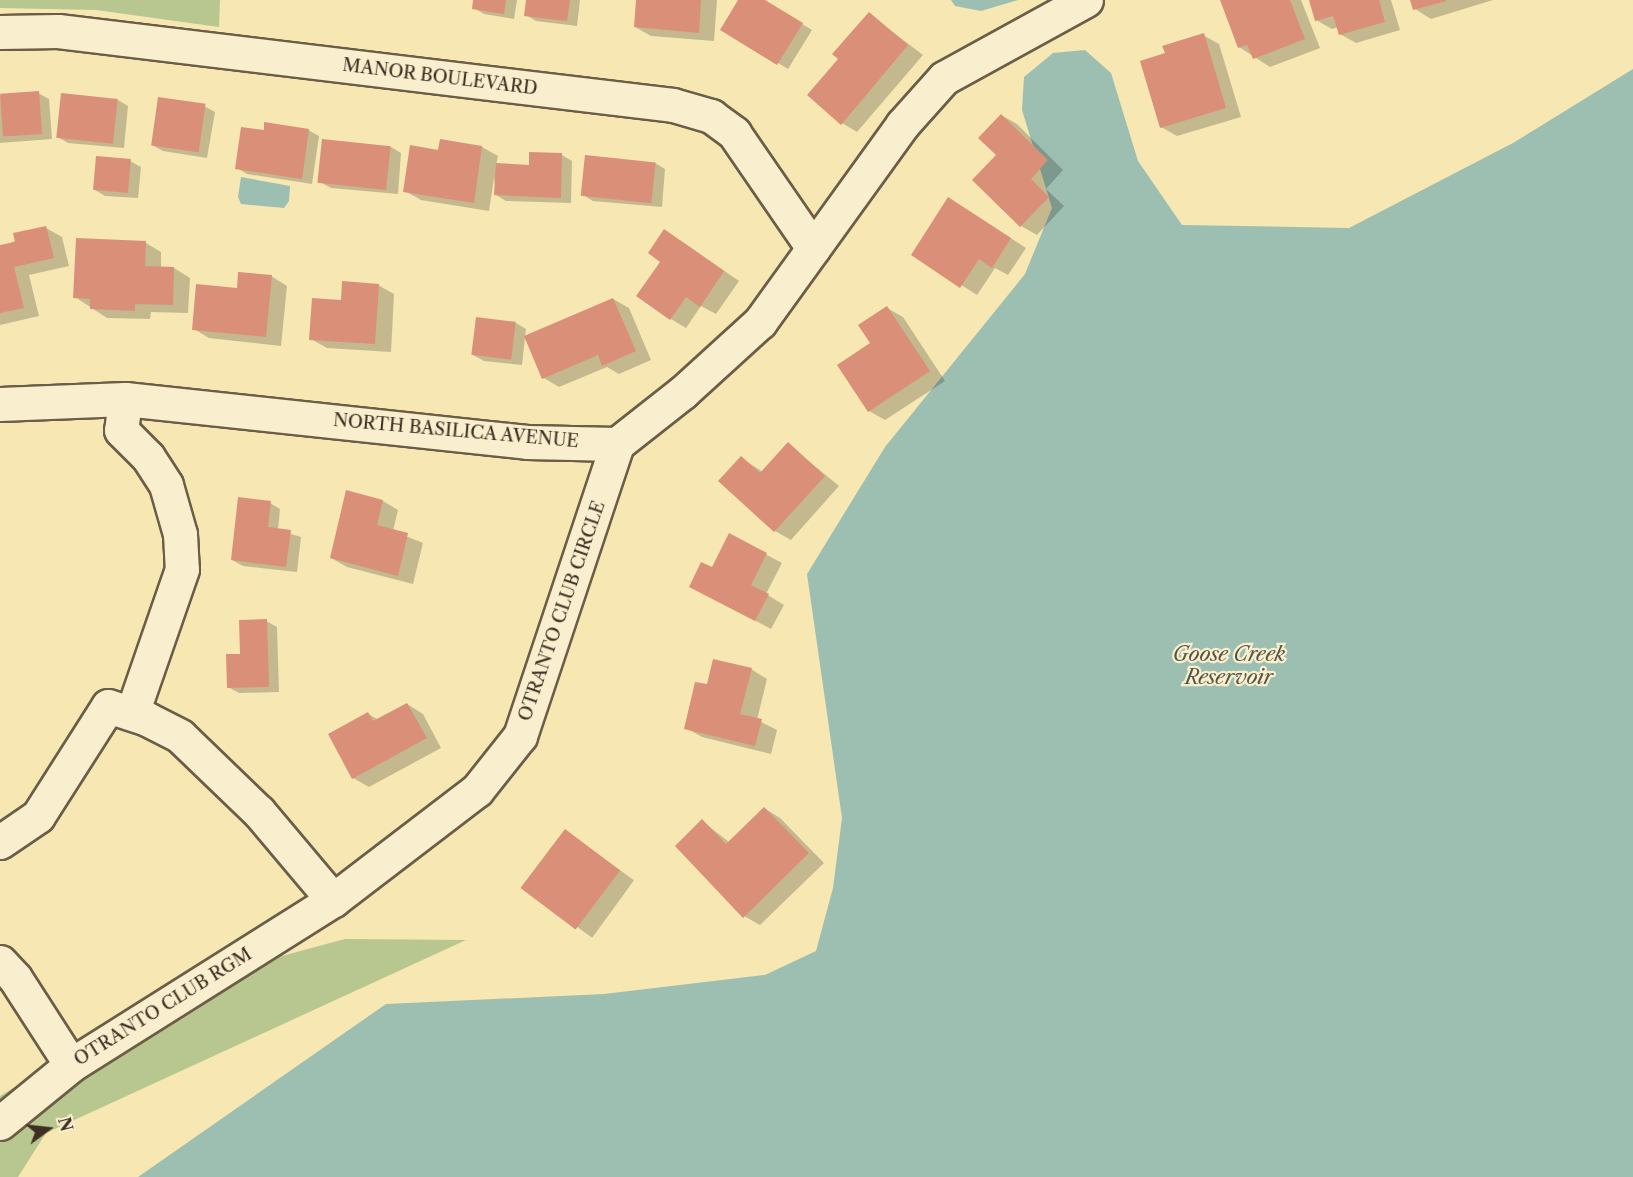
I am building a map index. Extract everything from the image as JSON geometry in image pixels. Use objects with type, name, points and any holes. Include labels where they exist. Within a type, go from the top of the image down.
[{"type":"street","points":[[617,444],[683,392],[760,322],[902,125],[944,78],[1086,0]]},
{"type":"street","name":"MANOR BOULEVARD","points":[[0,32],[58,31],[673,105],[711,116],[734,133],[813,248]]},
{"type":"street","points":[[125,399],[121,430],[148,457],[166,485],[180,534],[182,569],[132,713]]},
{"type":"street","name":"NORTH BASILICA AVENUE","points":[[0,404],[125,399],[527,442],[617,444]]},
{"type":"street","name":"OTRANTO CLUB CIRCLE","points":[[333,900],[477,790],[520,736],[617,444]]},
{"type":"street","points":[[0,842],[38,816],[108,706],[132,713],[180,736],[259,812],[333,900]]},
{"type":"street","name":"OTRANTO CLUB RGM","points":[[0,1123],[71,1065],[333,900]]},
{"type":"street","points":[[0,962],[15,978],[71,1065]]},
{"type":"green space","points":[[0,0],[220,0],[219,27],[96,10],[0,8]]},
{"type":"green space","points":[[345,939],[466,940],[46,1133],[18,1177],[0,1177],[0,1096],[193,980]]},
{"type":"water","points":[[951,0],[1018,0],[981,11],[955,6]]},
{"type":"water","name":"Goose Creek Reservoir","points":[[1085,50],[1111,73],[1138,161],[1182,225],[1349,228],[1513,143],[1633,69],[1633,1177],[138,1177],[386,1004],[604,994],[765,975],[816,951],[833,888],[842,818],[807,574],[885,447],[1025,274],[1052,208],[1022,110],[1024,77],[1053,53]]},
{"type":"water","points":[[241,177],[290,186],[289,201],[284,208],[241,204],[238,197]]},
{"type":"building","points":[[473,0],[506,0],[504,14],[472,9]]},
{"type":"building","points":[[526,0],[570,0],[567,21],[524,16]]},
{"type":"building","points":[[636,0],[701,0],[699,33],[634,27]]},
{"type":"building","points":[[738,0],[765,0],[803,23],[777,65],[720,30]]},
{"type":"building","points":[[1220,0],[1290,0],[1305,39],[1253,59],[1247,45],[1238,48]]},
{"type":"building","points":[[1309,0],[1379,0],[1385,22],[1339,35],[1333,16],[1315,21]]},
{"type":"building","points":[[1410,0],[1446,0],[1446,1],[1413,10]]},
{"type":"building","points":[[869,12],[908,45],[841,125],[807,95],[838,59],[832,54]]},
{"type":"building","points":[[1204,33],[1226,108],[1160,128],[1140,61],[1165,53],[1162,46]]},
{"type":"building","points":[[39,91],[42,134],[3,137],[0,94]]},
{"type":"building","points":[[61,93],[118,99],[113,144],[56,138]]},
{"type":"building","points":[[158,97],[206,104],[199,152],[151,146]]},
{"type":"building","points":[[1001,114],[1048,160],[1031,179],[1049,197],[1020,227],[972,180],[996,155],[978,138]]},
{"type":"building","points":[[264,122],[309,129],[302,179],[235,169],[241,127],[264,130]]},
{"type":"building","points":[[322,139],[391,146],[386,190],[317,183]]},
{"type":"building","points":[[440,139],[482,146],[474,203],[403,192],[410,145],[438,150]]},
{"type":"building","points":[[529,152],[562,153],[561,198],[494,195],[496,163],[529,165]]},
{"type":"building","points":[[585,155],[656,162],[651,203],[581,196]]},
{"type":"building","points":[[96,156],[131,159],[128,193],[93,190]]},
{"type":"building","points":[[948,197],[1011,238],[992,268],[979,259],[960,288],[911,255]]},
{"type":"building","points":[[46,226],[54,258],[14,267],[24,308],[0,313],[0,245],[15,242],[13,233]]},
{"type":"building","points":[[664,229],[724,271],[700,307],[686,297],[670,320],[636,296],[660,262],[648,253]]},
{"type":"building","points":[[76,238],[146,241],[145,266],[174,267],[173,305],[135,304],[135,311],[90,309],[90,299],[73,298]]},
{"type":"building","points":[[238,272],[272,275],[266,337],[192,330],[196,284],[237,288]]},
{"type":"building","points":[[342,281],[379,284],[375,344],[309,340],[312,298],[341,300]]},
{"type":"building","points":[[613,298],[636,351],[602,366],[598,355],[542,379],[524,336]]},
{"type":"building","points":[[887,306],[930,371],[868,412],[837,365],[870,343],[858,325]]},
{"type":"building","points":[[476,317],[516,322],[511,360],[471,355]]},
{"type":"building","points":[[788,442],[825,476],[774,532],[718,481],[741,456],[760,473]]},
{"type":"building","points":[[346,490],[383,500],[377,525],[408,533],[398,576],[330,558]]},
{"type":"building","points":[[238,497],[271,501],[268,527],[291,530],[286,567],[231,560]]},
{"type":"building","points":[[729,533],[767,553],[751,585],[769,594],[755,621],[689,587],[701,562],[712,567]]},
{"type":"building","points":[[267,619],[269,687],[227,688],[226,654],[240,654],[239,620]]},
{"type":"building","points":[[713,659],[752,668],[740,714],[762,719],[755,746],[684,729],[695,682],[707,684]]},
{"type":"building","points":[[407,703],[427,738],[352,779],[328,734],[368,712],[373,721]]},
{"type":"building","points":[[764,807],[809,853],[743,918],[675,846],[702,819],[726,844]]},
{"type":"building","points":[[565,829],[620,871],[576,930],[520,888]]}]
